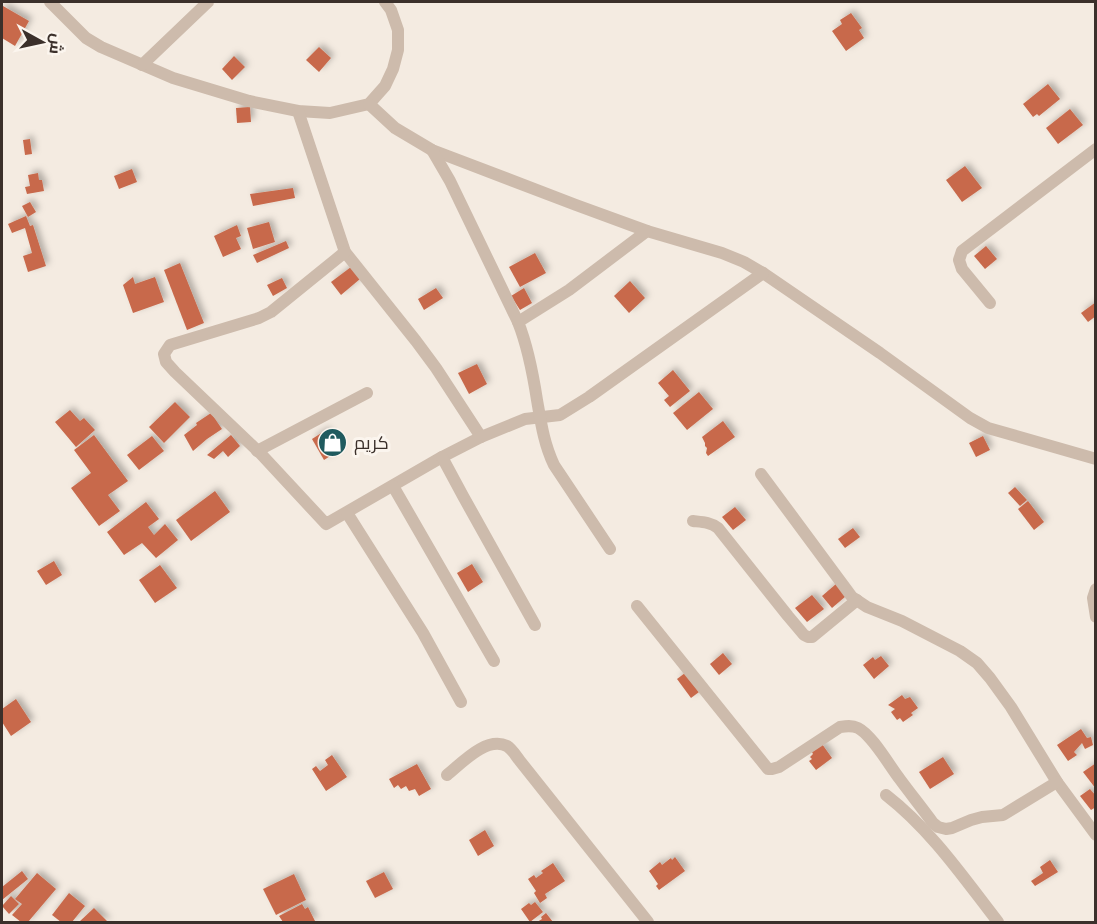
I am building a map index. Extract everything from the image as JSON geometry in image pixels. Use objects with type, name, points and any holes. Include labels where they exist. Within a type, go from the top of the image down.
[{"type":"street","points":[[50,2],[86,39],[142,65],[184,81],[249,100],[298,111],[330,113],[369,104],[385,86],[398,50],[398,30],[386,2]]},
{"type":"street","points":[[142,65],[208,2]]},
{"type":"street","points":[[369,104],[395,128],[432,150],[647,231],[722,253],[744,262],[880,353],[970,418],[988,428],[1095,459]]},
{"type":"street","points":[[298,111],[345,252],[436,368],[481,437]]},
{"type":"street","points":[[990,303],[962,269],[959,260],[962,251],[1095,149]]},
{"type":"street","points":[[432,150],[460,201],[524,337],[547,451],[610,549]]},
{"type":"street","points":[[518,322],[569,290],[647,231]]},
{"type":"street","points":[[345,252],[271,312],[259,318],[170,345],[164,354],[166,362],[175,372],[257,451],[326,524],[481,437],[525,418],[560,415],[589,397],[763,273]]},
{"type":"street","points":[[257,451],[367,393]]},
{"type":"street","points":[[442,457],[535,625]]},
{"type":"street","points":[[761,474],[852,597],[867,607],[937,638],[977,663],[1011,707],[1058,782],[1093,827]]},
{"type":"street","points":[[393,486],[494,661]]},
{"type":"street","points":[[347,513],[423,633],[461,702]]},
{"type":"street","points":[[693,521],[707,522],[718,528],[788,616],[808,637],[812,637],[857,600]]},
{"type":"street","points":[[1095,589],[1093,598],[1095,617]]},
{"type":"street","points":[[637,606],[768,768],[779,767],[840,727],[850,725],[858,727],[875,744],[933,823],[946,829],[982,817],[1004,815],[1058,782]]},
{"type":"street","points":[[447,775],[481,748],[491,744],[507,746],[648,922]]},
{"type":"street","points":[[886,795],[906,811],[940,847],[998,922]]},
{"type":"building","points":[[3,6],[29,21],[15,46],[2,38]]},
{"type":"building","points":[[851,13],[862,28],[859,30],[864,38],[846,51],[832,31],[842,24],[840,20]]},
{"type":"building","points":[[319,47],[331,58],[319,72],[306,60]]},
{"type":"building","points":[[234,56],[245,67],[232,80],[222,69]]},
{"type":"building","points":[[1048,84],[1060,99],[1039,116],[1037,114],[1033,117],[1023,104]]},
{"type":"building","points":[[250,107],[251,122],[237,123],[236,108]]},
{"type":"building","points":[[1070,109],[1083,125],[1058,144],[1046,128]]},
{"type":"building","points":[[30,139],[32,154],[25,155],[23,140]]},
{"type":"building","points":[[965,166],[982,188],[962,202],[946,180]]},
{"type":"building","points":[[132,169],[137,182],[119,189],[114,176]]},
{"type":"building","points":[[38,173],[44,191],[27,194],[25,187],[30,186],[28,175]]},
{"type":"building","points":[[293,188],[295,198],[253,206],[250,194]]},
{"type":"building","points":[[30,202],[36,212],[28,217],[22,206]]},
{"type":"building","points":[[26,216],[30,226],[33,225],[46,266],[28,272],[23,256],[32,253],[25,228],[12,233],[8,224]]},
{"type":"building","points":[[269,222],[275,242],[253,249],[247,228]]},
{"type":"building","points":[[237,225],[241,236],[236,238],[241,249],[223,257],[214,236]]},
{"type":"building","points":[[286,241],[289,248],[257,263],[253,255]]},
{"type":"building","points":[[986,246],[997,259],[985,269],[974,256]]},
{"type":"building","points":[[535,253],[546,273],[520,287],[509,267]]},
{"type":"building","points":[[180,263],[204,323],[187,330],[164,270]]},
{"type":"building","points":[[351,267],[360,279],[341,295],[331,282]]},
{"type":"building","points":[[133,277],[135,284],[155,277],[164,302],[133,313],[123,285]]},
{"type":"building","points":[[282,278],[287,288],[273,296],[267,285]]},
{"type":"building","points":[[630,281],[645,298],[629,313],[614,296]]},
{"type":"building","points":[[436,288],[443,298],[424,310],[418,299]]},
{"type":"building","points":[[524,288],[532,303],[520,310],[511,296]]},
{"type":"building","points":[[1096,302],[1096,316],[1088,322],[1081,313]]},
{"type":"building","points":[[477,364],[487,384],[469,394],[458,373]]},
{"type":"building","points":[[673,370],[690,391],[670,407],[664,400],[669,396],[658,383]]},
{"type":"building","points":[[699,392],[713,409],[687,430],[673,413]]},
{"type":"building","points":[[175,402],[190,417],[164,443],[149,427]]},
{"type":"building","points":[[70,410],[80,421],[84,418],[95,430],[76,447],[55,422]]},
{"type":"building","points":[[211,413],[222,429],[193,451],[184,435]]},
{"type":"building","points":[[723,421],[735,437],[708,456],[702,437]]},
{"type":"building","points":[[326,430],[338,451],[324,460],[312,439]]},
{"type":"building","points":[[94,435],[128,481],[108,495],[120,511],[99,526],[71,488],[91,473],[74,450]]},
{"type":"building","points":[[231,435],[240,446],[228,457],[223,451],[214,459],[207,455]]},
{"type":"building","points":[[152,436],[164,451],[139,470],[127,455]]},
{"type":"building","points":[[983,436],[990,450],[976,457],[969,443]]},
{"type":"building","points":[[1015,487],[1027,500],[1020,506],[1008,493]]},
{"type":"building","points":[[215,491],[230,512],[191,541],[176,520]]},
{"type":"building","points":[[1028,501],[1044,522],[1034,530],[1018,509]]},
{"type":"building","points":[[146,502],[159,519],[148,527],[154,535],[165,524],[178,540],[156,558],[142,543],[124,555],[107,532]]},
{"type":"building","points":[[735,507],[746,520],[733,530],[722,517]]},
{"type":"building","points":[[853,528],[860,537],[845,548],[838,539]]},
{"type":"building","points":[[54,561],[62,575],[46,585],[37,571]]},
{"type":"building","points":[[472,564],[483,582],[468,592],[457,573]]},
{"type":"building","points":[[160,565],[177,588],[155,603],[139,580]]},
{"type":"building","points":[[836,584],[846,596],[832,608],[822,596]]},
{"type":"building","points":[[812,595],[824,609],[807,622],[795,608]]},
{"type":"building","points":[[723,653],[732,664],[719,675],[710,664]]},
{"type":"building","points":[[881,656],[889,666],[874,679],[863,665],[873,657],[875,660]]},
{"type":"building","points":[[685,673],[699,692],[691,698],[677,679]]},
{"type":"building","points":[[902,695],[905,699],[910,697],[918,708],[903,722],[900,718],[897,720],[891,712],[895,709],[888,705]]},
{"type":"building","points":[[16,699],[31,722],[11,736],[2,722],[2,709]]},
{"type":"building","points":[[1081,729],[1087,738],[1091,737],[1093,745],[1085,749],[1082,743],[1074,752],[1077,755],[1068,761],[1057,745]]},
{"type":"building","points":[[822,744],[832,758],[816,770],[809,761],[812,759],[810,757],[812,752]]},
{"type":"building","points":[[332,755],[347,777],[326,791],[312,769],[316,766],[320,771],[328,765],[325,760]]},
{"type":"building","points":[[943,757],[954,774],[930,789],[919,772]]},
{"type":"building","points":[[1096,763],[1096,789],[1083,772]]},
{"type":"building","points":[[417,764],[431,789],[419,796],[415,789],[409,791],[406,786],[401,789],[398,785],[394,788],[389,779]]},
{"type":"building","points":[[1090,789],[1096,796],[1096,807],[1091,810],[1080,796]]},
{"type":"building","points":[[485,830],[494,846],[478,856],[469,840]]},
{"type":"building","points":[[675,857],[685,871],[659,890],[656,886],[658,884],[649,871],[660,862],[662,865]]},
{"type":"building","points":[[1050,860],[1058,872],[1035,886],[1031,881],[1043,873],[1040,867]]},
{"type":"building","points":[[553,863],[565,881],[545,894],[547,898],[540,903],[528,879],[534,875],[536,878],[543,873],[541,871]]},
{"type":"building","points":[[22,871],[28,879],[2,900],[2,887]]},
{"type":"building","points":[[384,872],[393,889],[375,898],[366,881]]},
{"type":"building","points":[[37,873],[56,889],[28,922],[21,922],[12,915],[22,904],[15,899]]},
{"type":"building","points":[[294,874],[306,900],[276,915],[263,889]]},
{"type":"building","points":[[69,893],[85,906],[72,922],[61,922],[52,915]]},
{"type":"building","points":[[11,896],[19,904],[9,914],[2,906]]},
{"type":"building","points":[[535,902],[543,912],[530,922],[521,909]]},
{"type":"building","points":[[302,904],[305,909],[308,907],[315,921],[283,922],[279,916]]},
{"type":"building","points":[[94,908],[108,922],[79,922]]},
{"type":"building","points":[[546,913],[553,922],[537,922],[542,919],[541,917]]},
{"type":"place","name":"كريم","points":[[333,443]]}]
